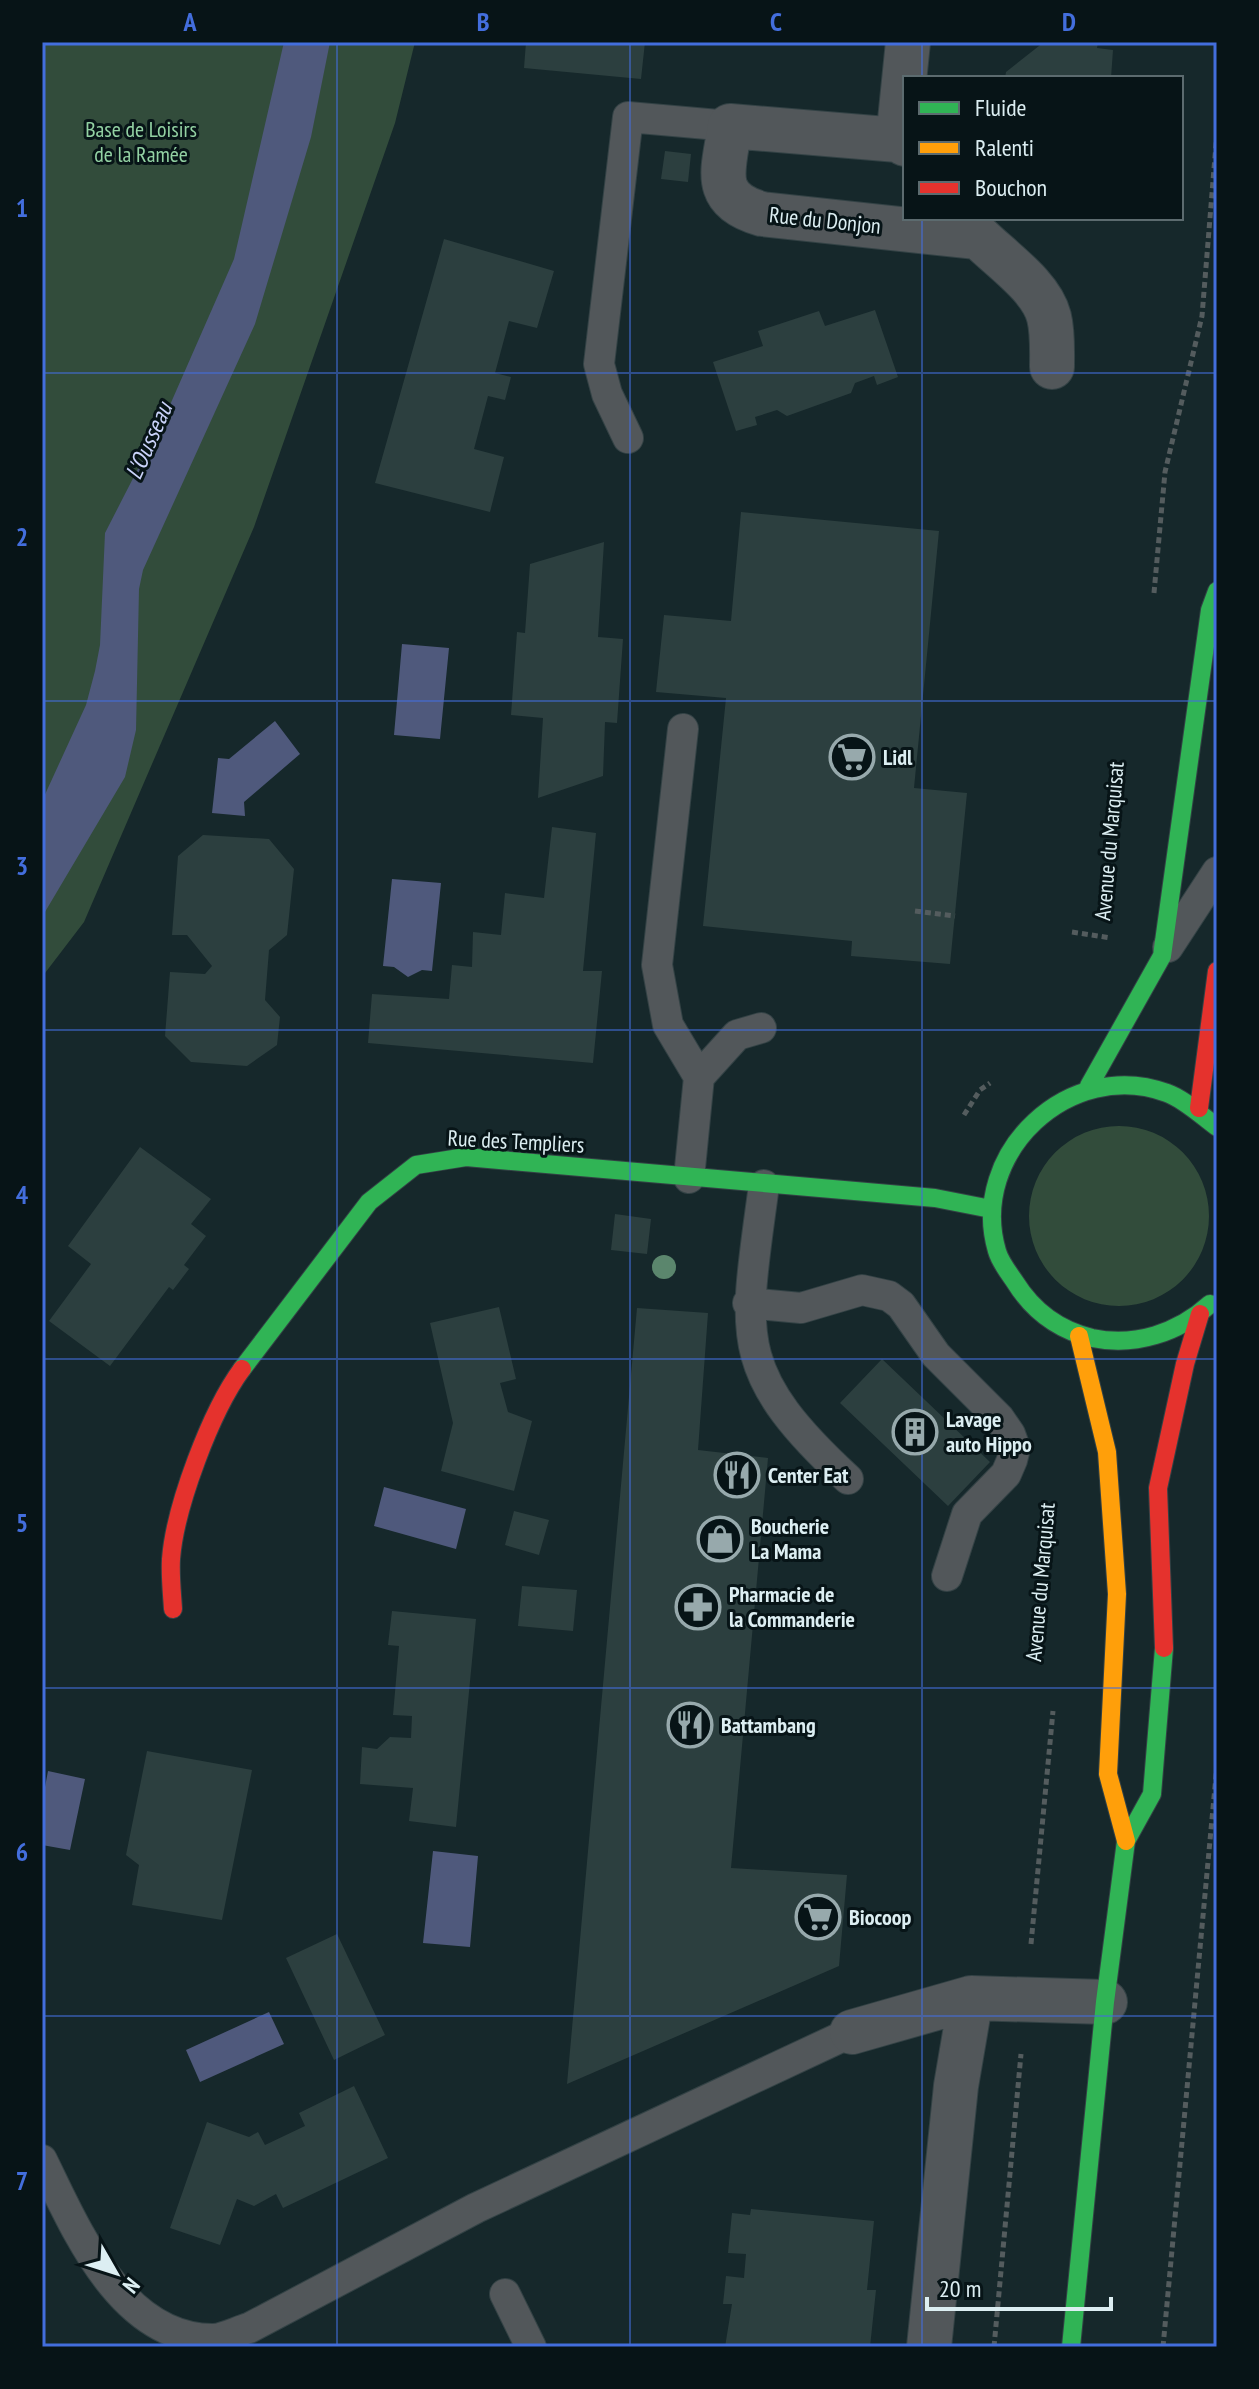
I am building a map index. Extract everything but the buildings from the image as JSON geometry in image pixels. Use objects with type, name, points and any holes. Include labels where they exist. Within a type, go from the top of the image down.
[{"type":"main road","points":[[1089,1086],[1162,956],[1210,610],[1217,591]]},
{"type":"main road","points":[[1199,1108],[1217,971]]},
{"type":"main road","points":[[1217,1127],[1199,1108],[1165,1090],[1128,1082],[1089,1086],[1051,1103],[1020,1131],[999,1168],[991,1209],[996,1250],[1014,1287],[1042,1316],[1079,1336],[1121,1342],[1163,1335],[1200,1314],[1217,1297]]},
{"type":"main road","name":"Rue des Templiers","points":[[173,1609],[171,1558],[185,1500],[202,1446],[229,1387],[369,1202],[416,1165],[466,1157],[935,1198],[991,1209]]},
{"type":"main road","points":[[1071,2347],[1105,2002],[1126,1841],[1152,1794],[1165,1632],[1158,1488],[1185,1364],[1200,1314]]},
{"type":"main road","points":[[1079,1336],[1107,1452],[1117,1594],[1108,1774],[1126,1841]]},
{"type":"street","points":[[906,76],[908,42]]},
{"type":"street","points":[[730,126],[902,142]]},
{"type":"street","name":"Rue du Donjon","points":[[730,126],[722,182],[726,194],[744,209],[762,214],[968,227],[1041,299],[1049,316],[1052,367]]},
{"type":"street","points":[[929,2347],[956,2086],[971,1998]]},
{"type":"street","points":[[852,2032],[971,1998],[1105,2002]]},
{"type":"lane","points":[[628,438],[607,394],[599,364],[628,117],[730,126]]},
{"type":"lane","points":[[683,729],[657,965],[668,1025],[699,1077],[689,1178]]},
{"type":"lane","points":[[1162,956],[1217,872]]},
{"type":"lane","points":[[699,1077],[737,1035],[761,1028]]},
{"type":"lane","points":[[764,1185],[748,1303],[756,1365],[807,1441],[848,1479]]},
{"type":"lane","points":[[748,1303],[801,1308],[862,1290],[889,1296],[901,1305],[936,1355],[999,1418],[1015,1448],[1012,1460],[1006,1474],[967,1514],[947,1576]]},
{"type":"lane","points":[[42,2160],[108,2280],[131,2305],[181,2334],[214,2343],[249,2328],[488,2202],[852,2032]]},
{"type":"lane","points":[[505,2294],[531,2347]]},
{"type":"path","points":[[1154,595],[1165,472],[1202,316],[1217,132]]},
{"type":"path","points":[[915,911],[955,916]]},
{"type":"path","points":[[1072,932],[1124,940]]},
{"type":"path","points":[[935,1198],[939,1155],[980,1090],[992,1081]]},
{"type":"path","points":[[994,2347],[1054,1698]]},
{"type":"path","points":[[1163,2347],[1217,1765]]},
{"type":"green space","name":"Base de Loisirs de la Ramée","points":[[42,42],[415,42],[395,123],[254,527],[84,922],[42,977]]},
{"type":"green space","points":[[1119,1126],[1154,1132],[1183,1152],[1203,1181],[1209,1216],[1203,1251],[1183,1280],[1154,1300],[1119,1306],[1084,1300],[1055,1280],[1035,1251],[1029,1216],[1035,1181],[1055,1152],[1084,1132]]},
{"type":"water","points":[[284,42],[330,42],[311,137],[255,324],[143,570],[139,589],[136,730],[125,777],[42,917],[42,801],[86,705],[95,671],[100,645],[105,533],[166,414],[234,259]]},
{"type":"water","points":[[402,644],[449,648],[440,739],[394,735]]},
{"type":"water","points":[[275,721],[300,754],[244,802],[245,816],[212,813],[218,758],[229,759]]},
{"type":"water","points":[[392,879],[441,883],[432,971],[422,970],[408,977],[394,967],[383,966]]},
{"type":"water","points":[[384,1487],[466,1509],[456,1549],[374,1526]]},
{"type":"water","points":[[48,1771],[85,1779],[70,1850],[42,1845],[42,1803]]},
{"type":"water","points":[[433,1851],[478,1856],[470,1947],[423,1943]]},
{"type":"water","points":[[269,2012],[284,2044],[200,2082],[186,2050]]},
{"type":"traffic: fast","points":[[1089,1086],[1162,956],[1210,610],[1217,591]]},
{"type":"traffic: fast","points":[[1210,1304],[1184,1323],[1140,1339],[1092,1338],[1069,1330],[1039,1310],[1005,1267],[997,1251],[992,1215],[998,1180],[1012,1148],[1035,1122],[1063,1101],[1095,1089],[1131,1085],[1167,1093],[1186,1103],[1217,1127]]},
{"type":"traffic: fast","points":[[242,1369],[369,1202],[416,1165],[466,1157],[935,1198],[991,1209]]},
{"type":"traffic: fast","points":[[1071,2347],[1105,2002],[1126,1841],[1152,1794],[1164,1648]]},
{"type":"traffic: slow","points":[[1079,1336],[1107,1452],[1117,1594],[1108,1774],[1126,1841]]},
{"type":"traffic: jam","points":[[1199,1108],[1217,971]]},
{"type":"traffic: jam","points":[[1164,1648],[1158,1488],[1185,1364],[1200,1314]]},
{"type":"traffic: jam","points":[[173,1609],[171,1559],[179,1513],[207,1434],[242,1369]]},
{"type":"place","name":"Lidl","points":[[852,757]]},
{"type":"place","name":"Lavage auto Hippo","points":[[915,1432]]},
{"type":"place","name":"Center Eat","points":[[737,1475]]},
{"type":"place","name":"Boucherie La Mama","points":[[720,1539]]},
{"type":"place","name":"Pharmacie de la Commanderie","points":[[698,1607]]},
{"type":"place","name":"Battambang","points":[[690,1725]]},
{"type":"place","name":"Biocoop","points":[[818,1917]]},
{"type":"water label","name":"L'Ousseau","points":[[149,441]]}]
